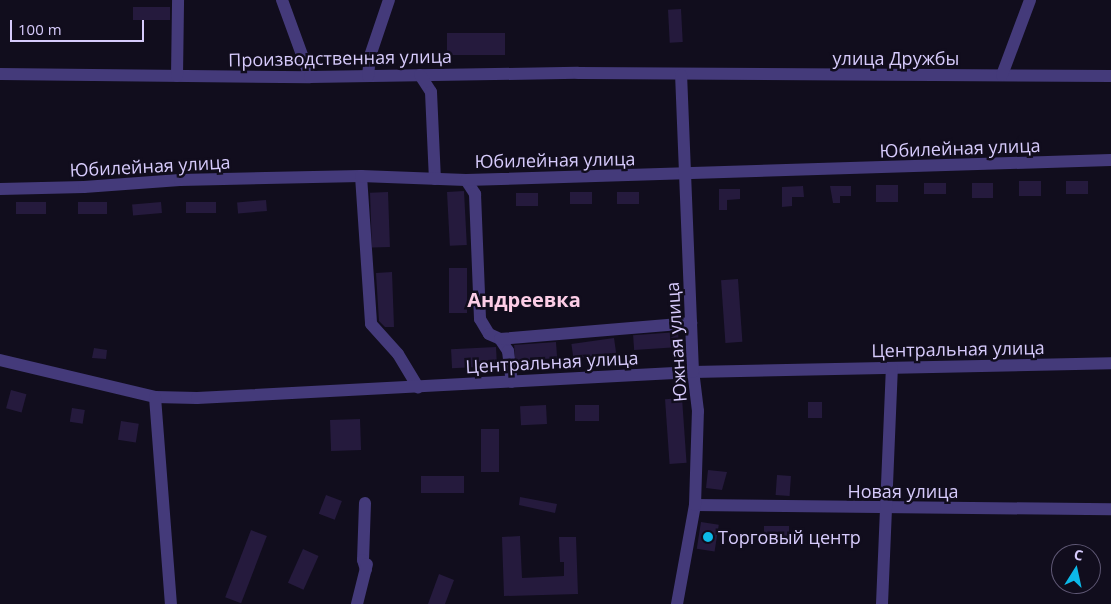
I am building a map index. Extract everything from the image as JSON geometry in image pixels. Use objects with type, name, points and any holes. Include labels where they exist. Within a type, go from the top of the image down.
[{"type":"street","points":[[177,76],[178,0]]},
{"type":"street","points":[[282,0],[310,77]]},
{"type":"street","points":[[368,76],[370,56],[389,0]]},
{"type":"street","points":[[1002,74],[1030,0]]},
{"type":"street","name":"Производственная улица","points":[[0,74],[310,77],[681,75]]},
{"type":"street","name":"улица Дружбы","points":[[681,75],[904,77],[1002,74],[1111,76]]},
{"type":"street","points":[[420,75],[431,92],[436,179]]},
{"type":"street","name":"Южная улица","points":[[677,604],[695,505],[698,412],[693,372],[681,75]]},
{"type":"street","name":"Юбилейная улица","points":[[0,189],[84,187],[180,180],[361,176],[483,180],[1111,160]]},
{"type":"street","points":[[361,176],[371,324],[398,354],[418,387]]},
{"type":"street","points":[[466,180],[475,194],[480,319],[489,334],[500,339],[691,323]]},
{"type":"street","points":[[475,194],[483,180]]},
{"type":"street","points":[[500,339],[508,351],[512,382]]},
{"type":"street","name":"Центральная улица","points":[[0,360],[155,397],[197,398],[693,372],[1111,363]]},
{"type":"street","points":[[882,604],[892,368]]},
{"type":"street","points":[[155,397],[171,604]]},
{"type":"street","points":[[357,604],[367,567],[363,560],[365,503]]},
{"type":"street","name":"Новая улица","points":[[695,505],[887,509],[1111,509]]},
{"type":"building","points":[[133,7],[170,7],[170,20],[133,20]]},
{"type":"building","points":[[681,9],[683,42],[670,43],[668,10]]},
{"type":"building","points":[[447,33],[505,33],[505,55],[447,55]]},
{"type":"building","points":[[1019,181],[1041,181],[1041,196],[1019,196]]},
{"type":"building","points":[[1066,181],[1088,181],[1088,194],[1066,194]]},
{"type":"building","points":[[924,183],[946,183],[946,194],[924,194]]},
{"type":"building","points":[[972,183],[993,183],[993,198],[972,198]]},
{"type":"building","points":[[876,185],[898,185],[898,202],[876,202]]},
{"type":"building","points":[[803,186],[804,197],[792,197],[792,206],[782,207],[782,187]]},
{"type":"building","points":[[830,186],[851,186],[851,196],[840,196],[840,203],[833,203]]},
{"type":"building","points":[[719,189],[740,189],[740,199],[727,200],[727,210],[719,210]]},
{"type":"building","points":[[464,191],[467,245],[450,246],[447,192]]},
{"type":"building","points":[[388,192],[390,247],[372,248],[370,193]]},
{"type":"building","points":[[570,192],[592,192],[592,204],[570,204]]},
{"type":"building","points":[[617,192],[639,192],[639,204],[617,204]]},
{"type":"building","points":[[516,193],[538,193],[538,206],[516,206]]},
{"type":"building","points":[[266,200],[267,211],[238,213],[237,203]]},
{"type":"building","points":[[16,202],[46,202],[46,214],[16,214]]},
{"type":"building","points":[[78,202],[107,202],[107,214],[78,214]]},
{"type":"building","points":[[161,202],[162,213],[133,215],[132,205]]},
{"type":"building","points":[[186,202],[216,202],[216,213],[186,213]]},
{"type":"building","points":[[449,268],[467,268],[467,313],[449,313]]},
{"type":"building","points":[[392,272],[394,327],[385,327],[379,321],[376,273]]},
{"type":"building","points":[[738,279],[742,342],[725,343],[721,280]]},
{"type":"building","points":[[678,332],[679,347],[634,350],[633,335]]},
{"type":"building","points":[[614,338],[616,353],[574,359],[571,344]]},
{"type":"building","points":[[556,342],[557,358],[515,361],[514,345]]},
{"type":"building","points":[[496,347],[497,366],[452,368],[451,349]]},
{"type":"building","points":[[94,348],[107,350],[106,359],[92,358]]},
{"type":"building","points":[[11,390],[26,394],[22,412],[6,408]]},
{"type":"building","points":[[682,398],[687,463],[670,464],[665,399]]},
{"type":"building","points":[[808,402],[822,402],[822,418],[808,418]]},
{"type":"building","points":[[546,405],[547,424],[521,425],[520,406]]},
{"type":"building","points":[[575,405],[599,405],[599,421],[575,421]]},
{"type":"building","points":[[72,408],[85,410],[83,424],[70,422]]},
{"type":"building","points":[[360,419],[361,450],[331,451],[330,420]]},
{"type":"building","points":[[121,421],[139,424],[136,443],[118,440]]},
{"type":"building","points":[[481,429],[499,429],[499,472],[481,472]]},
{"type":"building","points":[[708,470],[727,472],[722,490],[706,488]]},
{"type":"building","points":[[777,475],[791,476],[790,496],[776,495]]},
{"type":"building","points":[[421,476],[464,476],[464,493],[421,493]]},
{"type":"building","points":[[326,495],[342,501],[335,520],[319,514]]},
{"type":"building","points":[[520,497],[557,504],[555,513],[519,505]]},
{"type":"building","name":"Торговый центр","points":[[701,522],[719,525],[715,551],[697,549]]},
{"type":"building","points":[[764,526],[789,526],[789,538],[764,538]]},
{"type":"building","points":[[251,530],[267,536],[241,603],[225,597]]},
{"type":"building","points":[[520,536],[522,578],[564,576],[564,562],[560,562],[559,537],[576,537],[578,594],[504,596],[502,537]]},
{"type":"building","points":[[303,549],[319,556],[303,590],[288,583]]},
{"type":"building","points":[[439,574],[454,580],[445,604],[428,604]]},
{"type":"place","name":"Торговый центр","points":[[708,537]]},
{"type":"district","name":"Андреевка","points":[[524,299]]}]
